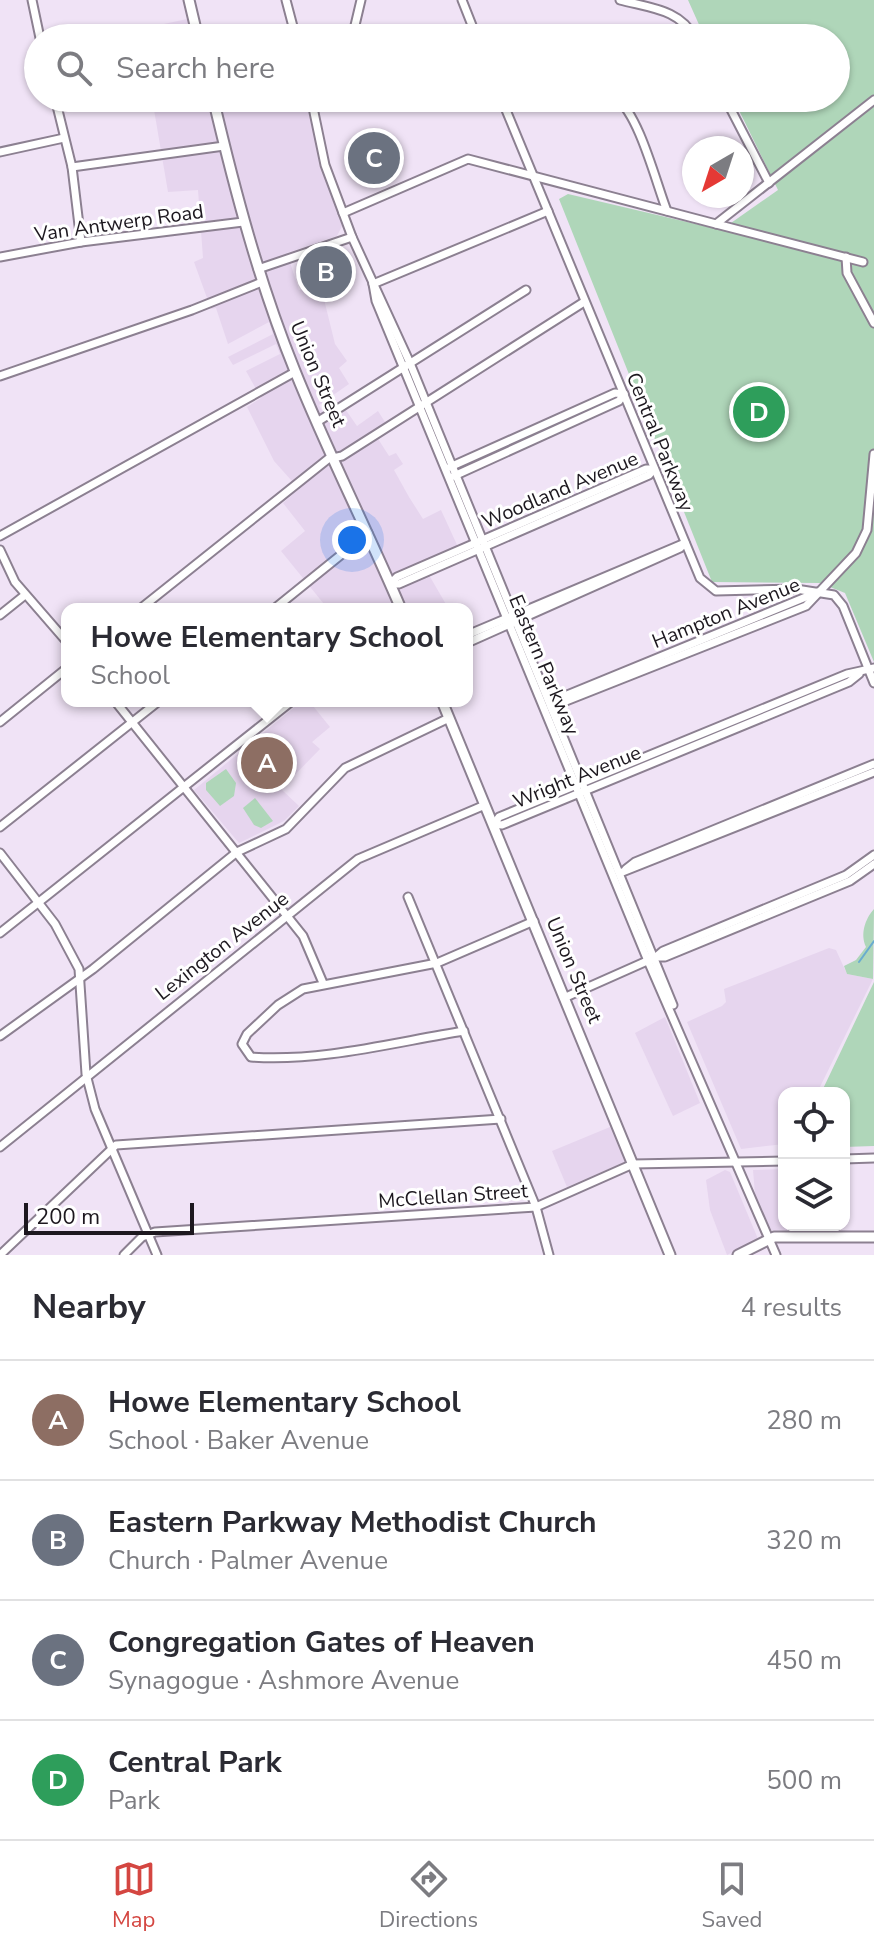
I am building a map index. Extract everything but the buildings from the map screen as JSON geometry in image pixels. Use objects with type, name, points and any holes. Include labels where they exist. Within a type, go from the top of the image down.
[{"type":"main road","points":[[189,0],[195,24]]},
{"type":"main road","name":"Union Street","points":[[216,112],[243,222],[295,372],[398,603]]},
{"type":"main road","name":"Union Street","points":[[444,707],[670,1255]]},
{"type":"main road","points":[[738,1255],[768,1240],[874,1237]]},
{"type":"street","points":[[32,0],[37,24]]},
{"type":"street","points":[[286,0],[292,24]]},
{"type":"street","points":[[355,24],[361,0]]},
{"type":"street","points":[[462,0],[471,24]]},
{"type":"street","points":[[620,0],[676,15],[687,24]]},
{"type":"street","points":[[716,224],[874,100]]},
{"type":"street","points":[[58,112],[72,167],[81,242]]},
{"type":"street","name":"Eastern Parkway","points":[[314,112],[325,165],[352,237],[449,467],[485,543],[512,619]]},
{"type":"street","name":"Central Parkway","points":[[507,112],[700,578],[716,591],[820,592]]},
{"type":"street","points":[[628,112],[667,211]]},
{"type":"street","points":[[732,112],[769,183]]},
{"type":"street","points":[[0,152],[64,138]]},
{"type":"street","points":[[72,167],[224,146]]},
{"type":"street","points":[[343,213],[468,159],[863,262]]},
{"type":"street","points":[[373,284],[548,211]]},
{"type":"street","name":"Van Antwerp Road","points":[[0,257],[81,242],[243,222]]},
{"type":"street","points":[[258,269],[352,237]]},
{"type":"street","points":[[846,257],[847,273],[874,323]]},
{"type":"street","points":[[0,376],[192,310],[262,282]]},
{"type":"street","points":[[317,422],[526,290]]},
{"type":"street","points":[[148,603],[328,459],[335,458],[584,302]]},
{"type":"street","points":[[0,536],[295,372]]},
{"type":"street","points":[[449,467],[615,393],[624,394],[619,401],[453,476]]},
{"type":"street","points":[[820,592],[856,553],[867,530],[874,454]]},
{"type":"street","name":"Woodland Avenue","points":[[390,584],[397,577],[476,548],[646,469],[654,469]]},
{"type":"street","name":"Eastern Parkway","points":[[453,476],[476,548],[512,619],[550,707],[733,1160],[776,1255]]},
{"type":"street","points":[[281,603],[368,533]]},
{"type":"street","points":[[473,633],[512,619],[685,543]]},
{"type":"street","points":[[0,550],[25,595],[61,635]]},
{"type":"street","points":[[820,592],[834,595],[843,606],[871,669],[874,683]]},
{"type":"street","name":"Hampton Avenue","points":[[550,707],[567,695],[820,592]]},
{"type":"street","points":[[0,615],[25,595]]},
{"type":"street","points":[[473,640],[512,619]]},
{"type":"street","name":"Wright Avenue","points":[[494,824],[499,817],[582,787],[847,674],[859,674],[871,669]]},
{"type":"street","points":[[0,722],[61,673]]},
{"type":"street","points":[[120,707],[303,936],[323,983]]},
{"type":"street","points":[[0,827],[152,707]]},
{"type":"street","points":[[0,933],[285,707]]},
{"type":"street","points":[[0,1036],[237,852],[286,829],[345,768],[449,718]]},
{"type":"street","points":[[618,874],[635,862],[874,764]]},
{"type":"street","points":[[618,874],[874,772]]},
{"type":"street","name":"Lexington Avenue","points":[[0,1147],[86,1074],[358,859],[485,805]]},
{"type":"street","points":[[0,853],[62,934],[80,976],[86,1074],[111,1150],[157,1255]]},
{"type":"street","points":[[566,997],[652,959],[663,951],[846,875],[874,855]]},
{"type":"street","points":[[652,959],[665,957],[850,881],[874,864]]},
{"type":"street","points":[[408,897],[536,1207],[549,1255]]},
{"type":"street","points":[[464,1031],[319,1054],[266,1058],[251,1057],[243,1049],[248,1032],[293,994],[323,983],[437,963],[534,921]]},
{"type":"street","points":[[0,1255],[116,1145],[501,1119]]},
{"type":"street","points":[[850,1159],[874,1158]]},
{"type":"street","name":"McClellan Street","points":[[148,1234],[536,1207],[633,1164],[778,1161]]},
{"type":"street","points":[[124,1255],[148,1234]]},
{"type":"shaded area","points":[[187,19],[188,24],[164,24]]},
{"type":"shaded area","points":[[154,112],[309,112],[342,226],[337,236],[287,253],[299,290],[320,283],[335,344],[347,361],[339,368],[349,384],[319,405],[324,414],[341,403],[357,426],[378,411],[385,422],[373,431],[389,456],[396,453],[403,464],[394,470],[409,497],[423,519],[441,510],[458,547],[422,563],[445,603],[323,603],[281,551],[305,531],[283,503],[299,489],[274,461],[247,407],[261,398],[246,371],[280,354],[276,344],[233,365],[228,357],[273,334],[269,322],[228,344],[216,308],[211,309],[194,262],[203,258],[198,190],[168,192]]},
{"type":"shaded area","points":[[295,707],[314,707],[330,727],[312,742],[320,749],[281,789],[299,806],[284,821],[239,843],[194,790]]},
{"type":"shaded area","points":[[829,948],[836,950],[847,974],[873,979],[820,1087],[778,1087],[778,1145],[741,1149],[687,1022],[722,1006],[726,1002],[724,989]]},
{"type":"shaded area","points":[[665,1017],[700,1103],[673,1116],[635,1033]]},
{"type":"shaded area","points":[[610,1127],[625,1162],[567,1187],[552,1151]]},
{"type":"shaded area","points":[[778,1169],[778,1230],[771,1230],[755,1194],[753,1170]]},
{"type":"shaded area","points":[[725,1170],[730,1172],[758,1239],[727,1255],[710,1210],[706,1180]]},
{"type":"green space","points":[[688,0],[874,0],[874,662],[845,593],[820,583],[712,582],[559,199],[568,194],[721,230],[778,190],[740,112],[850,112],[850,24],[699,24]]},
{"type":"green space","points":[[226,769],[236,783],[234,796],[220,806],[206,790],[206,783]]},
{"type":"green space","points":[[255,798],[273,821],[261,828],[254,825],[243,808]]},
{"type":"green space","points":[[874,909],[873,979],[847,974],[844,966],[856,960],[866,947],[864,927]]},
{"type":"green space","points":[[874,982],[874,1146],[850,1147],[850,1087],[824,1087]]},
{"type":"waterway","points":[[859,962],[874,941]]},
{"type":"place","name":"Congregation Gates of Heaven","points":[[374,158]]},
{"type":"place","name":"Eastern Parkway Methodist Church","points":[[326,272]]},
{"type":"place","name":"Central Park","points":[[759,412]]},
{"type":"place","name":"Howe Elementary School","points":[[267,763]]}]
